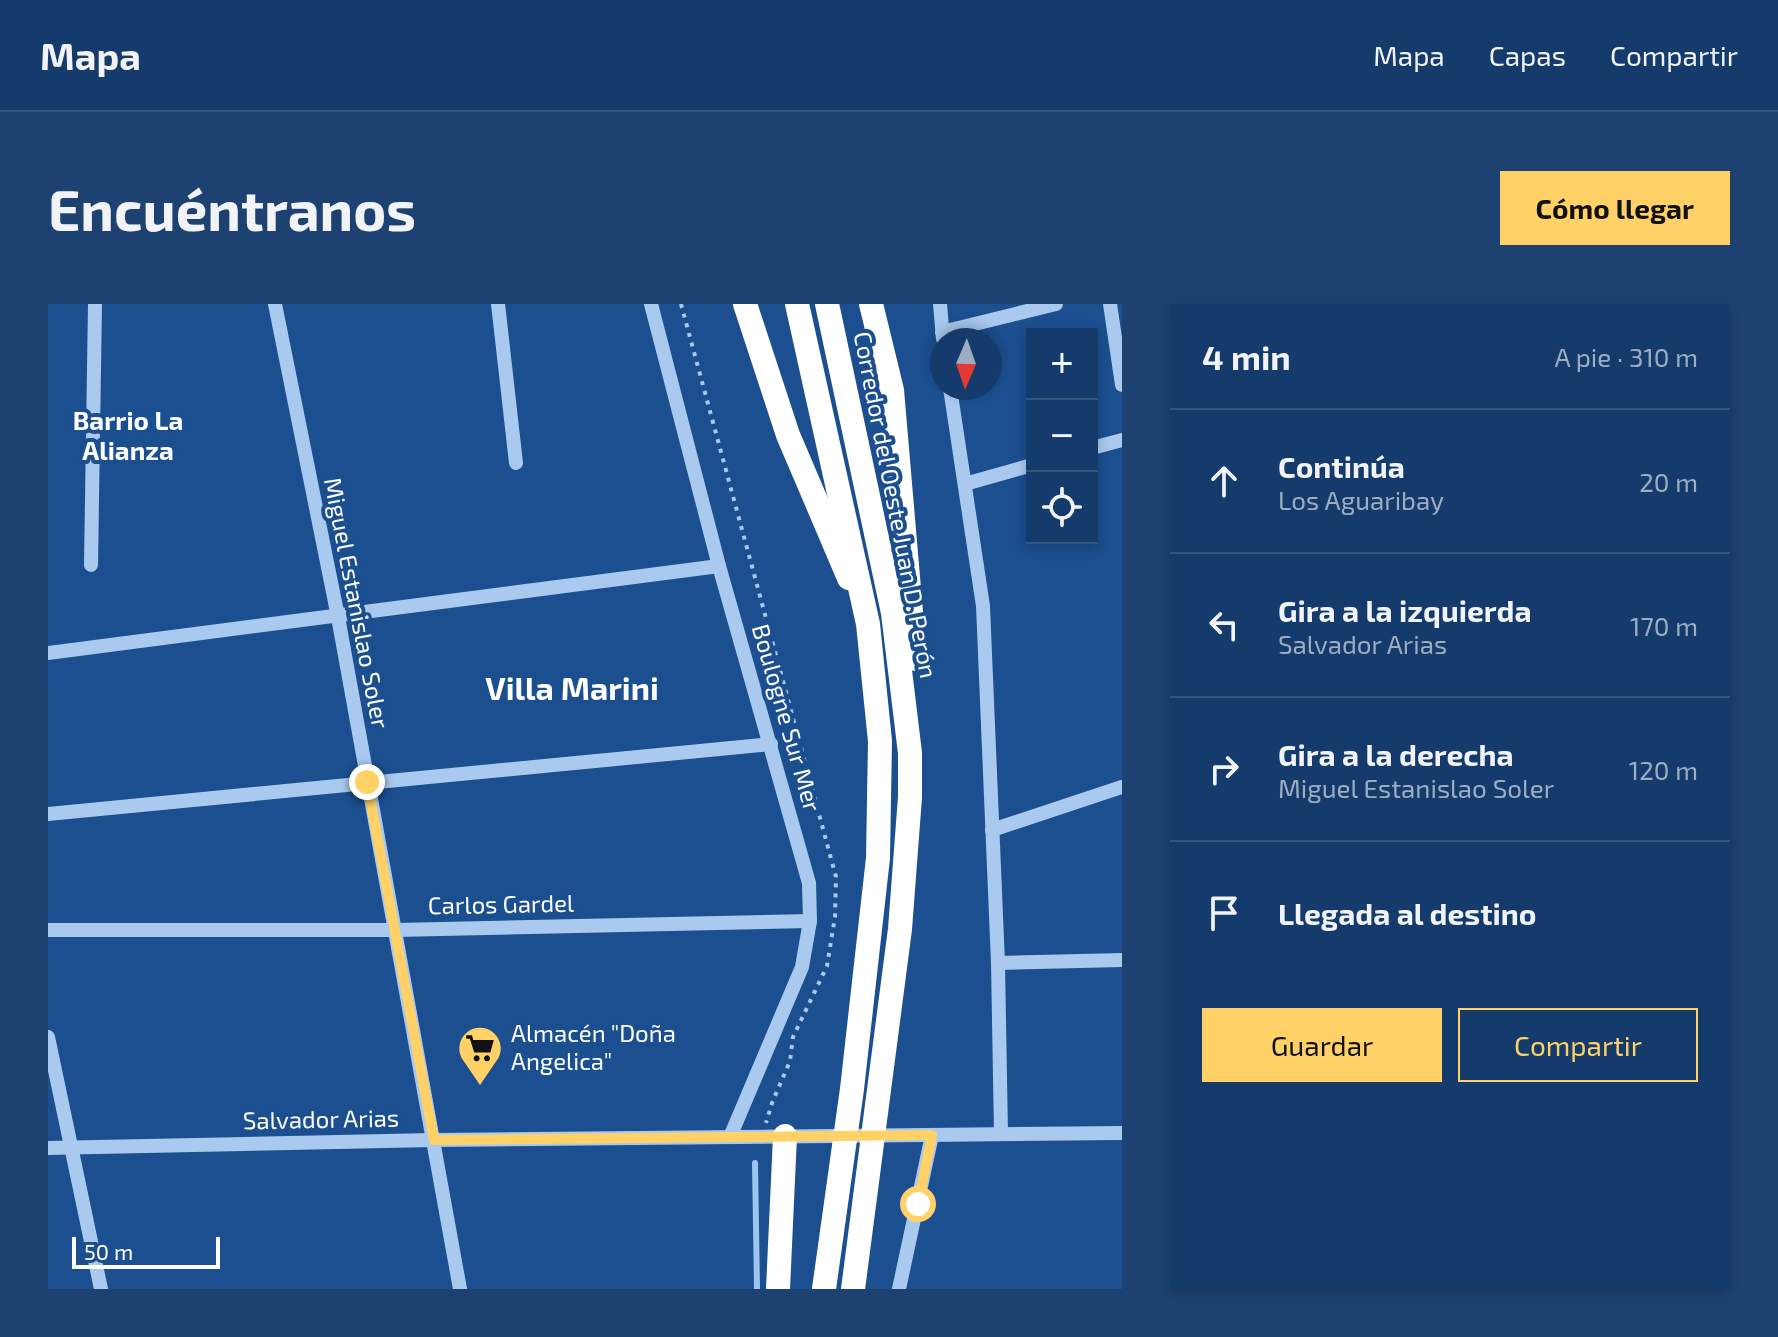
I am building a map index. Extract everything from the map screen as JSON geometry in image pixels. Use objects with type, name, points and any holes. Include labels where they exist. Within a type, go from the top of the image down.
[{"type":"highway","points":[[745,304],[788,435],[868,624]]},
{"type":"highway","name":"Corredor del Oeste Juan D. Perón","points":[[797,304],[868,624],[880,741],[876,878],[852,1089],[824,1289]]},
{"type":"highway","name":"Corredor del Oeste Juan D. Perón","points":[[827,304],[893,613],[910,753],[906,864],[880,1093],[853,1289]]},
{"type":"highway","points":[[871,304],[892,390],[916,662],[916,707],[910,753]]},
{"type":"highway","points":[[778,1289],[785,1136]]},
{"type":"street","points":[[91,565],[95,304]]},
{"type":"street","name":"Miguel Estanislao Soler","points":[[275,304],[338,617],[460,1289]]},
{"type":"street","points":[[498,304],[516,463]]},
{"type":"street","name":"Boulogne Sur Mer","points":[[651,304],[719,566],[809,883],[810,921],[802,967],[730,1137]]},
{"type":"street","points":[[940,304],[942,328]]},
{"type":"street","points":[[971,328],[1056,304]]},
{"type":"street","points":[[1110,304],[1122,385]]},
{"type":"street","points":[[952,400],[983,606],[998,963],[1001,1134]]},
{"type":"street","points":[[1098,446],[1122,440]]},
{"type":"street","points":[[965,484],[1026,467]]},
{"type":"street","points":[[48,653],[719,566]]},
{"type":"street","points":[[48,814],[771,744]]},
{"type":"street","points":[[992,830],[1122,787]]},
{"type":"street","name":"Carlos Gardel","points":[[48,930],[396,930],[810,921]]},
{"type":"street","points":[[998,963],[1122,960]]},
{"type":"street","points":[[48,1037],[101,1289]]},
{"type":"street","name":"Salvador Arias","points":[[48,1148],[434,1140],[1122,1133]]},
{"type":"street","points":[[899,1289],[932,1135]]},
{"type":"waterway","points":[[755,1163],[757,1289]]},
{"type":"place","name":"Almacén \"Doña Angelica\"","points":[[480,1087]]},
{"type":"district","name":"Barrio La Alianza","points":[[128,436]]},
{"type":"district","name":"Villa Marini","points":[[572,689]]},
{"type":"route","points":[[367,782],[434,1140],[932,1135],[918,1204]]}]
